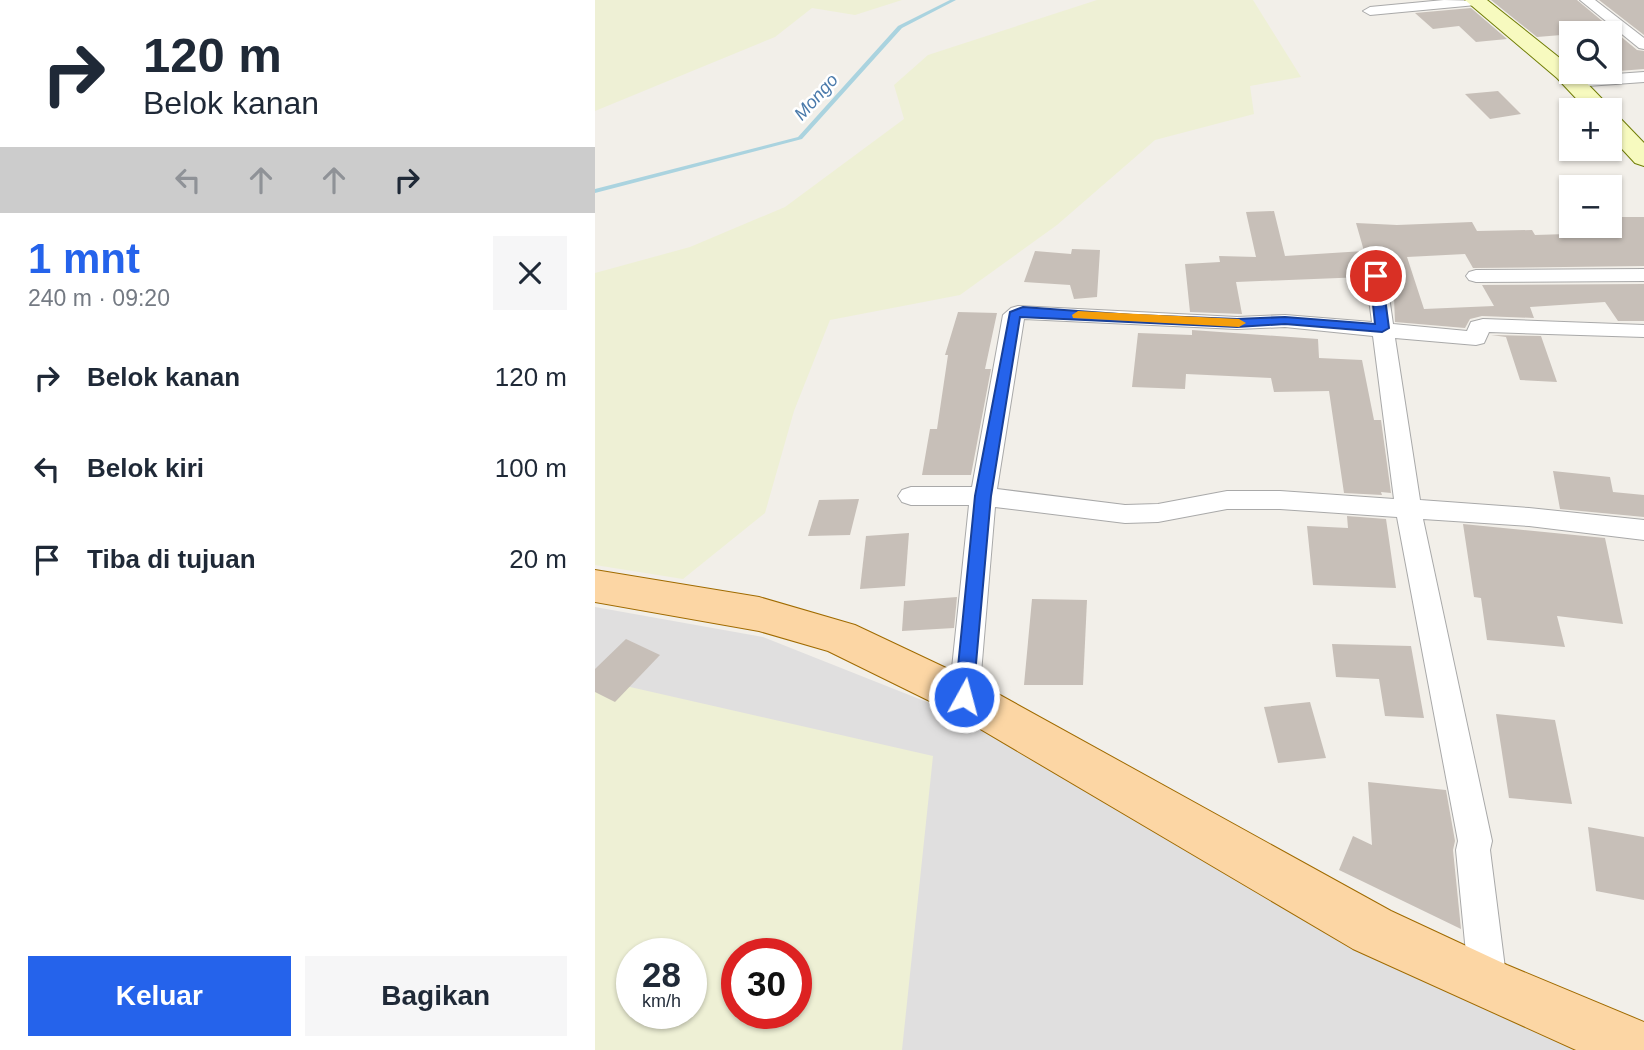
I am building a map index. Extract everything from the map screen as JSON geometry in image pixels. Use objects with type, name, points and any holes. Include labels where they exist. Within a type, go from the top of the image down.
[{"type":"main road","points":[[1476,1],[1559,70]]},
{"type":"main road","points":[[1575,84],[1588,98]]},
{"type":"main road","points":[[1622,134],[1643,156]]},
{"type":"main road","points":[[595,586],[759,614],[840,637],[964,697],[1372,930],[1488,984],[1643,1050]]},
{"type":"street","points":[[1587,0],[1644,45]]},
{"type":"street","points":[[1370,12],[1476,1]]},
{"type":"street","points":[[1622,79],[1644,77]]},
{"type":"street","points":[[1476,276],[1644,275]]},
{"type":"street","points":[[1376,276],[1409,508],[1437,663],[1475,841],[1473,850],[1488,984]]},
{"type":"street","points":[[964,697],[983,496],[1007,350],[1014,315],[1018,312],[1237,323],[1285,321],[1471,338],[1476,338],[1479,327],[1483,325],[1644,331]]},
{"type":"street","points":[[911,496],[983,496],[1125,514],[1158,513],[1227,500],[1253,499],[1529,517],[1644,530]]},
{"type":"shaded area","points":[[595,607],[763,637],[947,710],[1068,775],[1365,955],[1601,1050],[595,1050]]},
{"type":"green space","points":[[595,0],[902,0],[855,15],[812,8],[775,37],[595,111]]},
{"type":"green space","points":[[1097,0],[1253,0],[1301,77],[1250,86],[1254,114],[1155,140],[1057,225],[960,295],[830,320],[794,411],[765,513],[683,579],[595,565],[595,273],[690,247],[785,207],[904,119],[894,85],[928,55]]},
{"type":"green space","points":[[595,679],[933,756],[902,1050],[595,1050]]},
{"type":"building","points":[[1491,0],[1577,0],[1602,21],[1559,21],[1559,35],[1537,37]]},
{"type":"building","points":[[1599,0],[1644,0],[1644,35]]},
{"type":"building","points":[[1471,8],[1507,39],[1476,42],[1459,26],[1433,29],[1415,13]]},
{"type":"building","points":[[1622,38],[1637,50],[1644,51],[1644,69],[1622,71]]},
{"type":"building","points":[[1498,91],[1521,114],[1490,119],[1465,94]]},
{"type":"building","points":[[1274,211],[1285,256],[1364,251],[1356,223],[1397,225],[1472,222],[1477,231],[1532,230],[1535,235],[1559,234],[1559,238],[1622,238],[1622,217],[1644,217],[1644,266],[1473,268],[1465,254],[1407,257],[1424,309],[1494,306],[1482,285],[1644,284],[1644,321],[1618,321],[1605,302],[1530,307],[1534,318],[1482,316],[1470,319],[1465,328],[1395,322],[1393,275],[1377,267],[1367,270],[1364,277],[1236,282],[1242,314],[1190,312],[1185,264],[1220,262],[1219,256],[1256,257],[1246,212]]},
{"type":"building","points":[[1072,249],[1100,250],[1097,297],[1074,299],[1070,285],[1024,282],[1035,251],[1071,254]]},
{"type":"building","points":[[958,312],[997,313],[985,369],[991,369],[971,475],[922,475],[930,429],[937,429],[948,355],[945,355]]},
{"type":"building","points":[[1192,330],[1318,339],[1319,358],[1362,360],[1374,420],[1381,420],[1391,493],[1344,493],[1329,391],[1274,392],[1271,378],[1186,374],[1185,389],[1132,387],[1138,333],[1192,335]]},
{"type":"building","points":[[1491,335],[1541,336],[1557,382],[1520,380],[1506,337]]},
{"type":"building","points":[[1553,471],[1610,477],[1613,492],[1644,495],[1644,517],[1560,509]]},
{"type":"building","points":[[859,499],[850,535],[808,536],[819,500]]},
{"type":"building","points":[[1347,516],[1386,519],[1396,588],[1313,585],[1307,526],[1348,528]]},
{"type":"building","points":[[1463,524],[1605,538],[1623,624],[1557,616],[1565,647],[1487,640],[1481,598],[1474,597]]},
{"type":"building","points":[[909,533],[905,586],[860,589],[866,536]]},
{"type":"building","points":[[957,597],[954,628],[902,631],[904,601]]},
{"type":"building","points":[[1032,599],[1087,600],[1083,685],[1024,685]]},
{"type":"building","points":[[626,639],[660,655],[615,702],[595,692],[595,669]]},
{"type":"building","points":[[1332,644],[1411,646],[1424,718],[1385,716],[1379,679],[1336,677]]},
{"type":"building","points":[[1310,702],[1326,758],[1278,763],[1264,707]]},
{"type":"building","points":[[1496,714],[1555,720],[1572,804],[1509,798]]},
{"type":"building","points":[[1368,782],[1446,790],[1455,841],[1453,850],[1461,929],[1339,870],[1353,836],[1372,845]]},
{"type":"building","points":[[1588,827],[1644,837],[1644,900],[1596,891]]},
{"type":"waterway","name":"Mongo","points":[[595,191],[800,138],[900,27],[954,0]]},
{"type":"slow traffic","points":[[1078,315],[1239,323]]},
{"type":"route","points":[[964,697],[983,496],[1014,315],[1023,311],[1133,319],[1237,323],[1285,321],[1382,328],[1376,276]]}]
